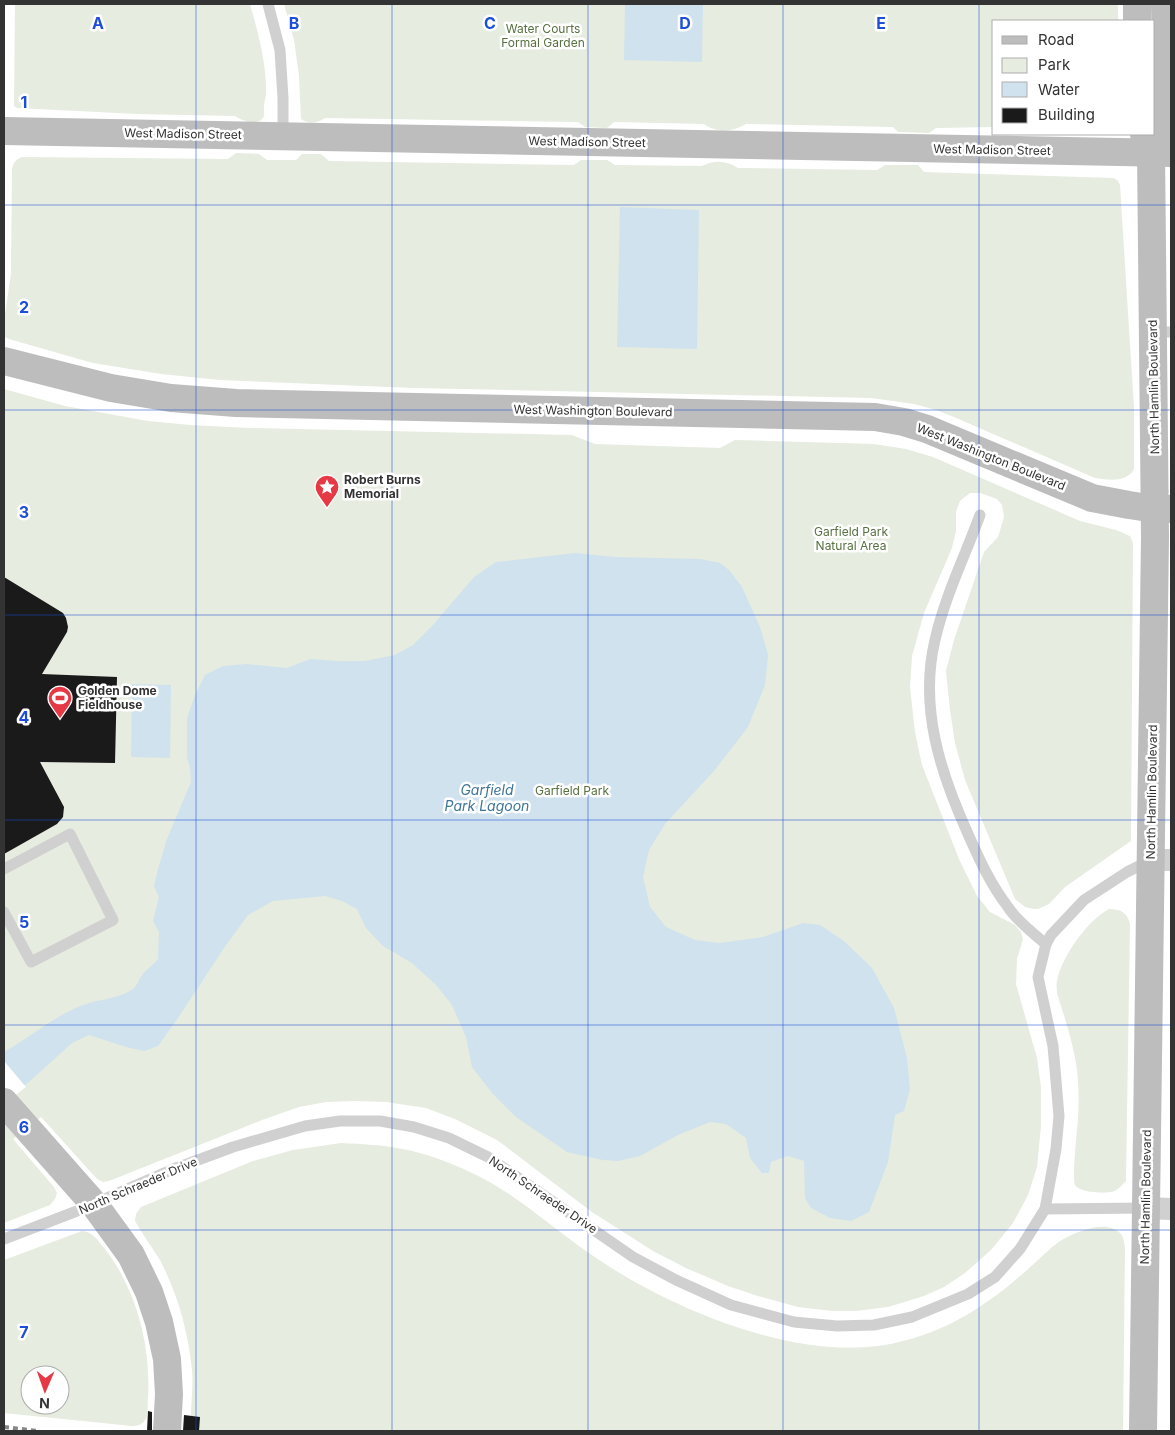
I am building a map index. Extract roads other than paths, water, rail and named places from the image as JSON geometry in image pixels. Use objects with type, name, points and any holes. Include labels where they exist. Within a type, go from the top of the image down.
[{"type":"street","points":[[1137,4],[1137,20]]},
{"type":"street","points":[[1155,146],[1167,121],[1169,95],[1165,4]]},
{"type":"street","name":"West Madison Street","points":[[4,131],[1155,146]]},
{"type":"street","name":"North Hamlin Boulevard","points":[[1143,1431],[1159,1208],[1163,509],[1162,332],[1155,146]]},
{"type":"street","name":"West Washington Boulevard","points":[[4,361],[111,388],[171,398],[236,404],[875,417],[904,422],[927,429],[1092,498],[1163,509]]},
{"type":"street","points":[[4,1102],[94,1204],[131,1255],[149,1292],[159,1322],[166,1360],[169,1394],[163,1429]]},
{"type":"lane","points":[[268,4],[280,50],[283,136]]},
{"type":"lane","points":[[980,515],[946,600],[934,641],[929,679],[930,709],[936,747],[945,780],[982,865],[1008,909],[1046,944]]},
{"type":"lane","points":[[4,869],[70,834],[113,920],[31,962],[4,912]]},
{"type":"lane","points":[[1159,1208],[1045,1209],[1056,1148],[1058,1116],[1052,1046],[1038,977],[1046,944],[1051,935],[1084,900],[1127,872],[1161,860]]},
{"type":"lane","name":"North Schraeder Drive","points":[[4,1239],[94,1204],[171,1170],[233,1147],[305,1126],[340,1121],[380,1121],[414,1127],[449,1138],[488,1157],[633,1257],[731,1306],[794,1322],[837,1326],[874,1325],[912,1317],[968,1294],[995,1277],[1020,1248],[1045,1209]]},
{"type":"water","points":[[625,4],[703,4],[702,62],[624,60]]},
{"type":"water","points":[[620,207],[699,210],[697,349],[617,347]]},
{"type":"water","name":"Garfield Park Lagoon","points":[[575,553],[615,557],[700,559],[720,563],[729,570],[742,587],[760,627],[768,655],[765,685],[748,727],[714,771],[665,824],[649,850],[643,877],[650,907],[666,927],[695,940],[720,943],[763,937],[803,923],[820,925],[844,941],[872,968],[894,1008],[907,1058],[910,1089],[904,1111],[895,1115],[888,1162],[869,1212],[851,1221],[830,1218],[811,1208],[805,1198],[804,1161],[788,1156],[771,1162],[769,1173],[762,1173],[750,1158],[746,1138],[726,1124],[710,1122],[678,1135],[640,1156],[618,1161],[603,1160],[567,1152],[516,1117],[492,1093],[472,1067],[466,1037],[452,1005],[436,985],[412,963],[383,946],[366,928],[357,909],[342,901],[325,896],[273,901],[248,915],[158,1046],[144,1051],[89,1035],[72,1043],[30,1081],[4,1101],[4,1052],[72,1010],[128,992],[137,985],[142,975],[158,959],[159,932],[153,921],[159,897],[154,886],[167,839],[191,782],[187,758],[187,718],[195,695],[205,675],[223,666],[246,664],[287,668],[310,659],[365,661],[395,655],[413,645],[474,577],[496,562]]},
{"type":"water","points":[[132,684],[171,685],[170,758],[131,757]]},
{"type":"railway","points":[[4,1427],[38,1431]]},
{"type":"place","name":"Robert Burns Memorial","points":[[327,508]]},
{"type":"place","name":"Golden Dome Fieldhouse","points":[[60,719]]},
{"type":"park label","name":"Water Courts Formal Garden","points":[[543,36]]},
{"type":"park label","name":"Garfield Park Natural Area","points":[[851,539]]},
{"type":"park label","name":"Garfield Park","points":[[572,791]]}]
